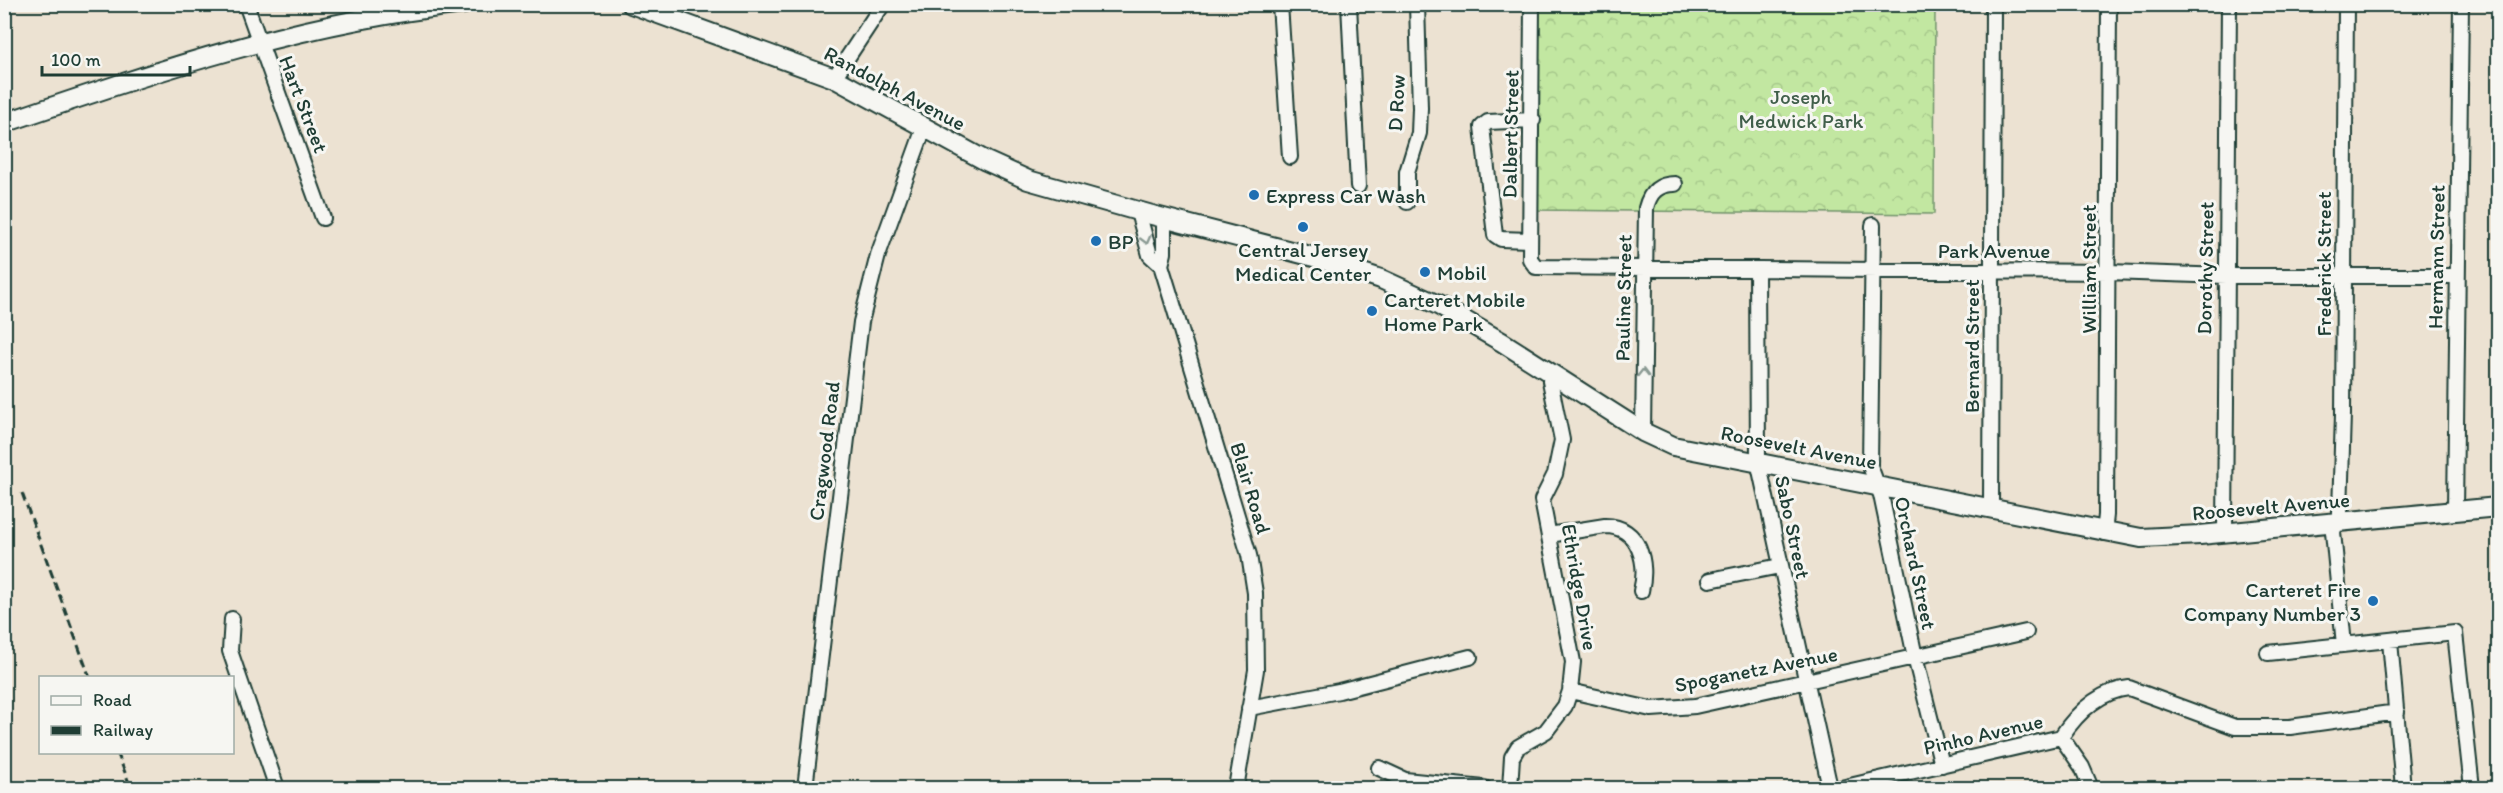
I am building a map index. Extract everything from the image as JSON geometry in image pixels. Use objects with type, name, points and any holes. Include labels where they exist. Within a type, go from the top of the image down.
[{"type":"main road","points":[[4,123],[147,74],[258,41],[372,16],[464,4]]},
{"type":"main road","name":"Randolph Avenue","points":[[631,4],[834,78],[998,167],[1028,180],[1138,212]]},
{"type":"main road","name":"Roosevelt Avenue","points":[[1138,212],[1314,257],[1381,279],[1438,305],[1553,374],[1643,432],[1673,446],[1991,508],[2104,533],[2152,538],[2499,507]]},
{"type":"street","name":"Hart Street","points":[[246,4],[323,219]]},
{"type":"street","points":[[834,78],[883,4]]},
{"type":"street","points":[[1280,4],[1290,157]]},
{"type":"street","points":[[1349,4],[1358,186]]},
{"type":"street","name":"D Row","points":[[1407,202],[1407,172],[1419,133],[1420,117],[1417,4]]},
{"type":"street","name":"Dalbert Street","points":[[1532,4],[1533,120],[1530,240],[1532,264]]},
{"type":"street","name":"Bernard Street","points":[[1991,508],[1993,4]]},
{"type":"street","name":"William Street","points":[[2104,533],[2109,272],[2109,4]]},
{"type":"street","name":"Dorothy Street","points":[[2224,532],[2229,4]]},
{"type":"street","name":"Frederick Street","points":[[2344,645],[2333,539],[2340,512],[2346,4]]},
{"type":"street","name":"Hermann Street","points":[[2455,511],[2461,4]]},
{"type":"street","points":[[1530,240],[1501,239],[1495,235],[1482,127],[1488,122],[1533,120]]},
{"type":"street","name":"Cragwood Road","points":[[806,789],[861,322],[878,255],[924,128]]},
{"type":"street","name":"Pauline Street","points":[[1643,432],[1646,208],[1648,197],[1663,184],[1675,184]]},
{"type":"street","name":"Blair Road","points":[[1138,212],[1150,255],[1161,265],[1249,555],[1258,631],[1256,669],[1236,789]]},
{"type":"street","points":[[1161,265],[1164,254],[1164,218]]},
{"type":"street","name":"Orchard Street","points":[[1873,225],[1870,466],[1877,485],[1915,657],[1942,765]]},
{"type":"street","name":"Park Avenue","points":[[1532,264],[1540,268],[2109,272],[2226,276],[2457,276]]},
{"type":"street","name":"Sabo Street","points":[[1757,269],[1758,461],[1830,789]]},
{"type":"street","name":"Ethridge Drive","points":[[1510,789],[1512,757],[1518,747],[1546,732],[1554,724],[1565,706],[1570,691],[1571,647],[1542,500],[1555,474],[1562,440],[1550,381],[1553,374]]},
{"type":"street","points":[[1549,535],[1605,526],[1614,526],[1626,532],[1642,554],[1646,574],[1641,591]]},
{"type":"street","points":[[1710,580],[1780,566]]},
{"type":"street","points":[[232,619],[230,651],[277,789]]},
{"type":"street","name":"Spoganetz Avenue","points":[[1570,691],[1651,709],[1695,706],[2026,632]]},
{"type":"street","points":[[2268,653],[2455,633],[2472,789]]},
{"type":"street","points":[[2390,641],[2403,789]]},
{"type":"street","points":[[1250,708],[1339,691],[1470,657]]},
{"type":"street","name":"Pinho Avenue","points":[[1840,789],[2061,737],[2069,724],[2111,690],[2129,688],[2235,727],[2290,727],[2397,712]]},
{"type":"street","points":[[2061,737],[2082,767],[2091,789]]},
{"type":"street","points":[[1379,768],[1405,780],[1484,789]]},
{"type":"green space","name":"Joseph Medwick Park","points":[[1538,5],[1935,5],[1934,214],[1533,210]]},
{"type":"railway","points":[[22,493],[89,676]]},
{"type":"railway","points":[[118,754],[131,788]]},
{"type":"place","name":"Express Car Wash","points":[[1254,195]]},
{"type":"place","name":"Central Jersey Medical Center","points":[[1303,227]]},
{"type":"place","name":"BP","points":[[1096,241]]},
{"type":"place","name":"Mobil","points":[[1425,272]]},
{"type":"place","name":"Carteret Mobile Home Park","points":[[1372,311]]},
{"type":"place","name":"Carteret Fire Company Number 3","points":[[2373,601]]}]
